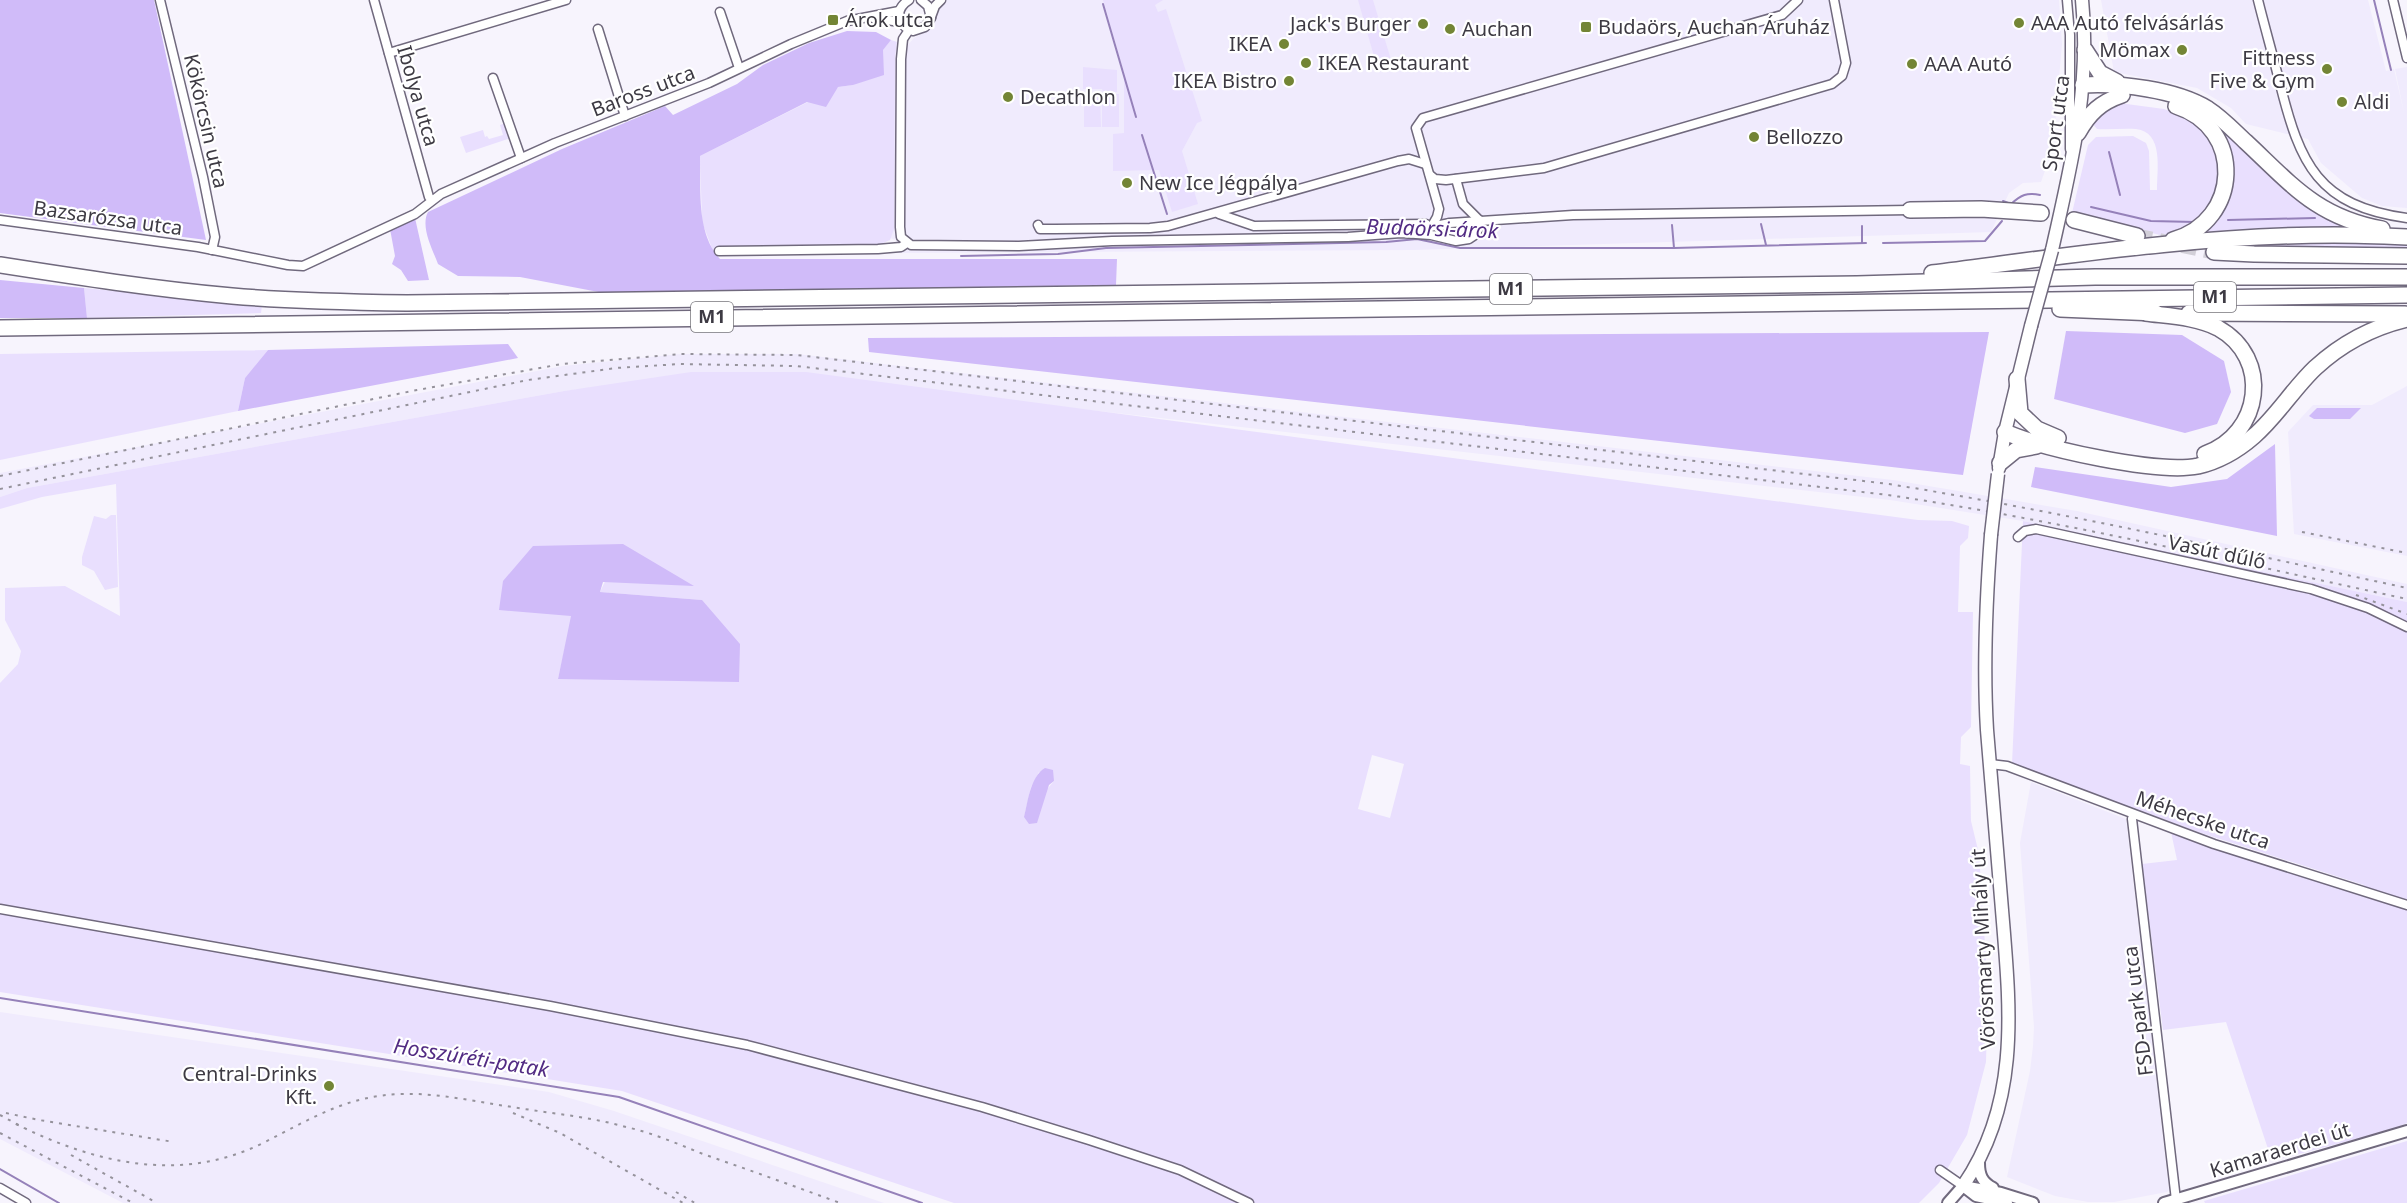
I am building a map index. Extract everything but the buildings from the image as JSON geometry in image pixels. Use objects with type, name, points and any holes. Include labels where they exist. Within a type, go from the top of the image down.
[{"type":"highway","points":[[2085,50],[2094,67],[2128,91],[2175,95],[2207,109],[2306,198],[2328,212],[2365,226],[2407,236]]},
{"type":"highway","points":[[1857,284],[2187,235],[2210,218],[2223,193],[2226,164],[2216,135],[2205,122],[2191,112],[2174,105],[2128,91],[2101,84],[2082,85]]},
{"type":"highway","points":[[2078,133],[2093,110],[2107,100],[2128,91]]},
{"type":"highway","points":[[1910,210],[1981,209],[2041,213]]},
{"type":"highway","points":[[2074,220],[2138,242],[2334,235],[2407,236]]},
{"type":"highway","points":[[2214,252],[2407,256]]},
{"type":"highway","name":"M1","points":[[0,265],[144,286],[233,296],[333,302],[406,303],[1857,284],[2095,278],[2407,277]]},
{"type":"highway","name":"M1","points":[[0,328],[2407,295]]},
{"type":"highway","points":[[2023,301],[2043,308],[2146,313],[2407,314]]},
{"type":"highway","points":[[1999,469],[2023,448],[2052,442],[2150,456],[2181,458],[2200,455],[2220,447],[2240,430],[2250,413],[2253,383],[2248,363],[2234,341],[2217,328],[2203,323],[2146,313]]},
{"type":"highway","points":[[2005,432],[2136,464],[2180,468],[2210,462],[2229,454],[2253,437],[2315,369],[2335,352],[2374,330],[2407,319]]},
{"type":"highway","points":[[2017,380],[2020,412],[2052,442]]},
{"type":"main road","name":"Sport utca","points":[[1991,535],[2005,432],[2052,250],[2078,133],[2085,50],[2082,0]]},
{"type":"main road","name":"Vörösmarty Mihály út","points":[[1963,1186],[1979,1163],[2000,1100],[2007,1069],[2009,1039],[2007,979],[1990,764],[1985,641],[1991,535]]},
{"type":"street","name":"Kökörcsin utca","points":[[160,0],[203,177],[215,237],[212,250]]},
{"type":"street","name":"Ibolya utca","points":[[374,0],[429,198],[432,200]]},
{"type":"street","points":[[389,53],[566,0]]},
{"type":"street","points":[[909,0],[899,11],[900,22],[909,30],[922,29],[928,24],[935,6],[941,0]]},
{"type":"street","points":[[1401,233],[1433,224],[1439,209],[1416,128],[1423,118],[1782,15],[1798,0]]},
{"type":"street","points":[[1430,175],[1440,180],[1544,168],[1832,84],[1842,76],[1846,63],[1834,0]]},
{"type":"street","points":[[2067,0],[2070,35],[2069,146],[2072,161]]},
{"type":"street","points":[[2258,0],[2287,114],[2308,166],[2320,180],[2350,203],[2382,214],[2407,218]]},
{"type":"street","points":[[2393,0],[2407,58]]},
{"type":"street","points":[[924,1],[931,12],[931,18]]},
{"type":"street","name":"Baross utca","points":[[432,200],[521,158],[710,83],[791,44],[847,21],[899,11]]},
{"type":"street","points":[[720,12],[739,68]]},
{"type":"street","name":"Baross utca","points":[[867,18],[900,22]]},
{"type":"street","points":[[598,28],[625,116]]},
{"type":"street","points":[[909,30],[903,39],[901,59],[900,232],[907,243],[917,247],[1348,237],[1401,233],[1464,240],[1474,235],[1479,228],[1479,220],[1463,204],[1456,179]]},
{"type":"street","points":[[494,78],[521,158]]},
{"type":"street","points":[[1409,159],[1419,143]]},
{"type":"street","points":[[1038,225],[1040,229],[1150,228],[1215,213],[1409,159],[1425,164]]},
{"type":"street","points":[[1459,196],[1466,184],[1474,177]]},
{"type":"street","name":"Bazsarózsa utca","points":[[0,220],[212,250],[303,266],[415,214],[432,200]]},
{"type":"street","points":[[1215,213],[1254,226],[1433,224],[1573,215],[1910,210]]},
{"type":"street","points":[[719,251],[878,249],[901,247],[907,243]]},
{"type":"street","name":"Vasút dűlő","points":[[2018,537],[2025,531],[2036,529],[2311,589],[2368,608],[2407,627]]},
{"type":"street","name":"Méhecske utca","points":[[1990,764],[2007,766],[2214,843],[2407,905]]},
{"type":"street","name":"FSD-park utca","points":[[2132,819],[2176,1200]]},
{"type":"street","points":[[0,909],[550,1006],[747,1045],[982,1107],[1108,1146],[1179,1170],[1249,1203]]},
{"type":"street","name":"Kamaraerdei út","points":[[2164,1203],[2407,1131]]},
{"type":"street","points":[[1979,1163],[1979,1172],[1984,1182],[2004,1198]]},
{"type":"street","points":[[1940,1170],[1963,1186],[2004,1198],[2033,1203]]},
{"type":"street","points":[[1948,1203],[1963,1186]]},
{"type":"street","points":[[0,1188],[26,1203]]},
{"type":"shaded area","points":[[0,0],[154,0],[206,240],[0,213]]},
{"type":"shaded area","points":[[946,0],[2059,0],[2062,44],[2053,148],[2041,182],[2023,183],[2009,193],[1991,232],[1414,250],[899,253],[896,240],[884,236],[890,44],[905,48],[914,38],[929,30],[933,26],[936,11]]},
{"type":"shaded area","points":[[1103,0],[1163,0],[1155,5],[1158,12],[1166,9],[1202,121],[1197,123],[1182,151],[1198,204],[1172,212],[1159,170],[1113,171],[1113,134],[1124,133],[1124,73]]},
{"type":"shaded area","points":[[1358,0],[1373,0],[1392,63],[1377,67]]},
{"type":"shaded area","points":[[2101,0],[2368,0],[2386,71],[2394,69],[2404,113],[2395,69],[2407,67],[2407,208],[2382,206],[2362,198],[2321,163],[2308,139],[2246,124],[2231,108],[2197,88],[2114,72]]},
{"type":"shaded area","points":[[847,31],[876,32],[891,40],[883,50],[884,75],[853,85],[838,87],[826,107],[807,102],[700,156],[700,197],[703,224],[712,249],[720,259],[1117,259],[1116,285],[609,294],[520,277],[458,276],[438,264],[426,231],[428,212],[562,149],[665,106],[673,115],[737,84],[763,65],[809,43]]},
{"type":"shaded area","points":[[891,40],[897,42],[894,229],[890,240],[879,245],[713,251],[702,222],[700,156],[838,87],[853,85]]},
{"type":"shaded area","points":[[1083,67],[1117,70],[1117,92],[1083,89]]},
{"type":"shaded area","points":[[1084,93],[1100,93],[1101,127],[1084,127]]},
{"type":"shaded area","points":[[1102,94],[1119,94],[1119,127],[1102,127]]},
{"type":"shaded area","points":[[2167,100],[2213,117],[2344,227],[2198,236],[2227,202],[2212,124]]},
{"type":"shaded area","points":[[2119,103],[2164,109],[2191,119],[2215,146],[2221,183],[2206,215],[2168,237],[2072,213],[2088,145],[2096,137],[2133,136],[2146,143],[2149,151],[2150,190],[2157,190],[2157,153],[2151,137],[2136,129],[2097,129],[2092,123],[2093,119]]},
{"type":"shaded area","points":[[506,123],[511,138],[466,153],[460,137],[483,130],[485,137],[489,139],[503,135],[500,125]]},
{"type":"shaded area","points":[[415,218],[429,280],[408,281],[401,270],[392,264],[395,256],[390,229]]},
{"type":"shaded area","points":[[2407,241],[2407,250],[2227,246],[2228,242]]},
{"type":"shaded area","points":[[0,280],[84,288],[87,318],[0,318]]},
{"type":"shaded area","points":[[84,288],[262,305],[261,313],[87,318]]},
{"type":"shaded area","points":[[2066,331],[2182,335],[2224,361],[2231,392],[2217,424],[2185,433],[2054,399]]},
{"type":"shaded area","points":[[1989,332],[1963,475],[869,352],[868,338]]},
{"type":"shaded area","points":[[508,344],[518,358],[238,411],[245,378],[268,350]]},
{"type":"shaded area","points":[[268,350],[245,378],[238,411],[0,460],[0,354]]},
{"type":"shaded area","points":[[680,354],[797,354],[1893,480],[2077,511],[2407,584],[2407,602],[2023,521],[1890,500],[796,377],[680,377],[564,391],[27,488],[0,497],[0,473],[563,366]]},
{"type":"shaded area","points":[[691,372],[806,372],[1918,520],[1952,521],[1969,526],[1968,538],[1960,546],[1958,612],[1973,612],[1971,727],[1961,737],[1960,764],[1970,766],[1971,821],[1979,854],[1988,990],[1986,1062],[1967,1135],[1939,1183],[1919,1203],[954,1203],[622,1091],[0,992],[0,683],[18,664],[21,651],[5,620],[5,588],[65,586],[120,616],[116,484],[42,497],[0,509],[0,497],[27,488],[564,391]],"holes":[[[623,544],[600,592],[702,600],[558,679],[572,616]],[[1372,755],[1404,764],[1390,818],[1358,809]],[[1039,772],[1054,781],[1024,817],[1031,787]]]},
{"type":"shaded area","points":[[2407,386],[2407,556],[2294,534],[2288,432],[2313,405],[2372,405]]},
{"type":"shaded area","points":[[2317,408],[2361,408],[2350,419],[2314,419],[2309,416]]},
{"type":"shaded area","points":[[2275,444],[2277,536],[2031,487],[2035,467],[2171,487],[2227,479]]},
{"type":"shaded area","points":[[111,515],[116,515],[118,587],[105,590],[94,571],[82,565],[82,557],[94,516],[106,519]]},
{"type":"shaded area","points":[[2023,521],[2407,602],[2407,1123],[2391,1130],[2272,1161],[2226,1022],[2163,1030],[2142,864],[2177,860],[2171,832],[2366,896],[2364,885],[2198,832],[2012,764]]},
{"type":"shaded area","points":[[623,544],[694,586],[603,582],[600,592],[702,600],[740,644],[739,682],[558,679],[571,616],[499,610],[503,581],[533,546]]},
{"type":"shaded area","points":[[1045,768],[1053,770],[1054,781],[1049,785],[1037,823],[1029,824],[1024,817],[1030,790],[1036,777]]},
{"type":"shaded area","points":[[2031,782],[2126,819],[2169,1190],[2167,1192],[2114,1202],[2088,1202],[2055,1196],[2007,1177],[2030,1071],[2033,1046],[2034,1027],[2020,843]]},
{"type":"shaded area","points":[[0,1012],[549,1092],[614,1111],[884,1203],[123,1203],[0,1139]]},
{"type":"shaded area","points":[[2407,1141],[2407,1203],[2205,1203],[2204,1201]]},
{"type":"waterway","points":[[2374,0],[2391,70]]},
{"type":"waterway","name":"Budaörsi-árok","points":[[1103,4],[1136,117]]},
{"type":"waterway","name":"Budaörsi-árok","points":[[1142,135],[1167,214]]},
{"type":"waterway","points":[[2109,152],[2120,195]]},
{"type":"waterway","name":"Budaörsi-árok","points":[[2003,201],[2011,204],[2024,195],[2040,195]]},
{"type":"waterway","name":"Budaörsi-árok","points":[[2091,207],[2151,221],[2195,222]]},
{"type":"waterway","name":"Budaörsi-árok","points":[[2228,220],[2315,218]]},
{"type":"waterway","name":"Budaörsi-árok","points":[[1883,243],[1985,241],[2002,221]]},
{"type":"waterway","points":[[1761,224],[1766,245]]},
{"type":"waterway","points":[[1672,225],[1674,248]]},
{"type":"waterway","points":[[1862,226],[1862,243]]},
{"type":"waterway","name":"Budaörsi-árok","points":[[961,256],[1058,254],[1106,248],[1386,242],[1417,239],[1460,248],[1674,248],[1866,243]]},
{"type":"waterway","name":"Hosszúréti-patak","points":[[0,998],[619,1097],[922,1203]]},
{"type":"waterway","points":[[0,1169],[59,1203]]},
{"type":"tunnel","points":[[2137,236],[2214,252]]},
{"type":"railway","points":[[0,476],[417,390],[562,364],[680,354],[797,355],[1889,484],[2084,519],[2407,588]]},
{"type":"railway","points":[[0,489],[528,380],[616,368],[680,364],[796,366],[1888,495],[2083,530],[2407,599]]},
{"type":"railway","points":[[2302,532],[2407,553]]},
{"type":"railway","points":[[2356,595],[2407,614]]},
{"type":"railway","points":[[16,1124],[46,1138],[107,1158],[138,1164],[201,1163],[232,1156],[347,1104],[383,1095],[429,1095],[581,1117],[636,1129],[840,1203]]},
{"type":"railway","points":[[6,1113],[174,1142]]},
{"type":"railway","points":[[513,1113],[560,1133],[683,1203]]},
{"type":"railway","points":[[0,1115],[24,1128]]},
{"type":"railway","points":[[0,1133],[133,1203]]},
{"type":"railway","points":[[71,1155],[157,1203]]},
{"type":"railway","points":[[676,1192],[695,1203]]},
{"type":"place","name":"Árok utca","points":[[833,20]]},
{"type":"place","name":"AAA Autó felvásárlás","points":[[2019,23]]},
{"type":"place","name":"Jack's Burger","points":[[1423,24]]},
{"type":"place","name":"Budaörs, Auchan Áruház","points":[[1586,27]]},
{"type":"place","name":"Auchan","points":[[1450,29]]},
{"type":"place","name":"IKEA","points":[[1284,44]]},
{"type":"place","name":"Mömax","points":[[2182,50]]},
{"type":"place","name":"IKEA Restaurant","points":[[1306,63]]},
{"type":"place","name":"AAA Autó","points":[[1912,64]]},
{"type":"place","name":"Fittness Five & Gym","points":[[2327,69]]},
{"type":"place","name":"IKEA Bistro","points":[[1289,81]]},
{"type":"place","name":"Decathlon","points":[[1008,97]]},
{"type":"place","name":"Aldi","points":[[2342,102]]},
{"type":"place","name":"Bellozzo","points":[[1754,137]]},
{"type":"place","name":"New Ice Jégpálya","points":[[1127,183]]},
{"type":"place","name":"Central-Drinks Kft.","points":[[329,1086]]}]
